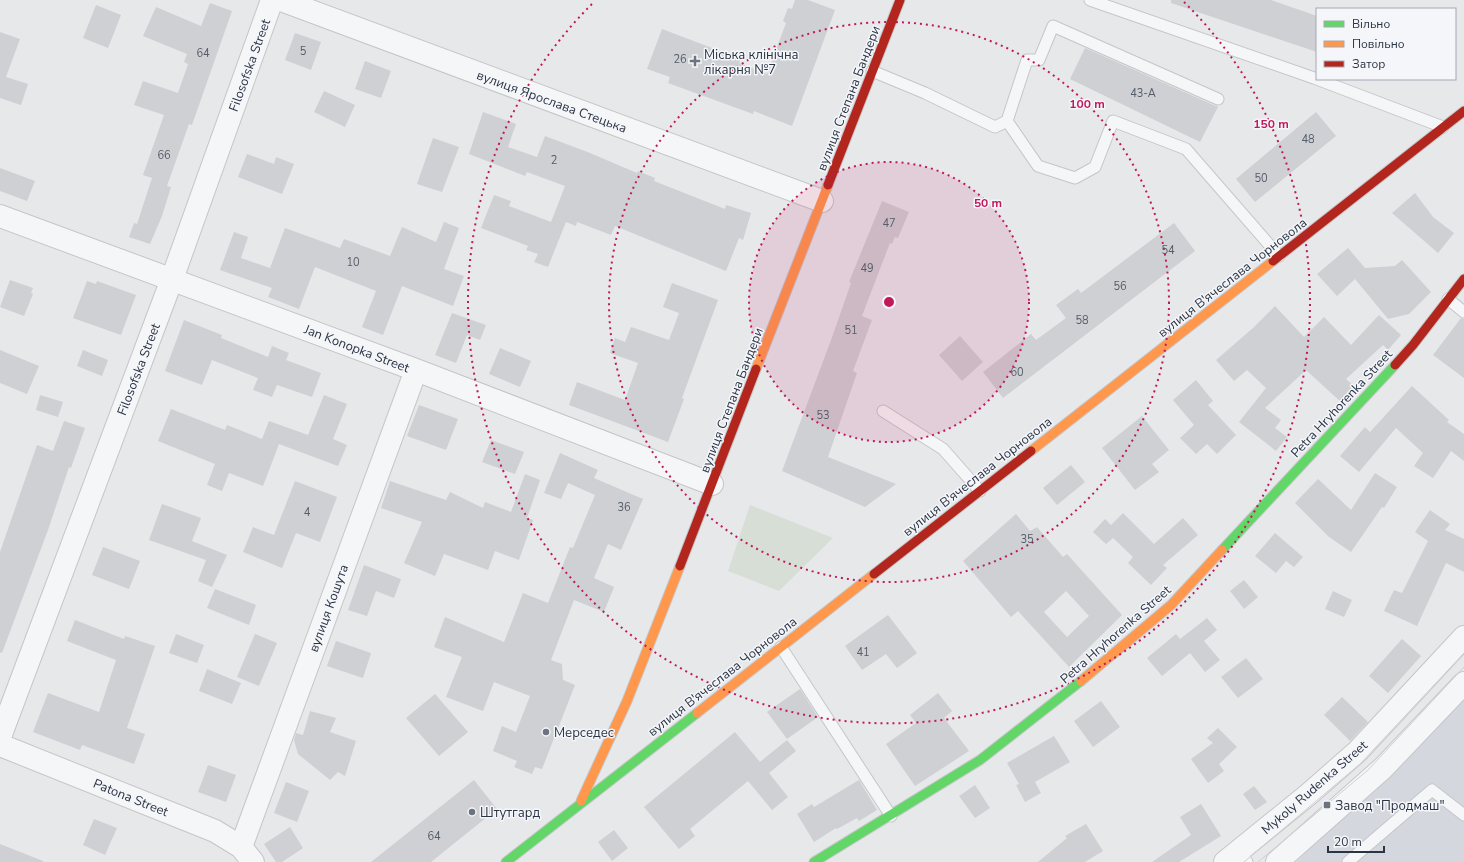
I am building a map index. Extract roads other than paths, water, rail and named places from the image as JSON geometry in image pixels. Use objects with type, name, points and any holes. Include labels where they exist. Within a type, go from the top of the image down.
[{"type":"street","name":"Filosofska Street","points":[[0,737],[172,279],[272,0]]},
{"type":"street","name":"вулиця Ярослава Стецька","points":[[281,0],[822,201]]},
{"type":"street","name":"вулиця Степана Бандери","points":[[578,805],[627,701],[900,0]]},
{"type":"street","name":"вулиця В'ячеслава Чорновола","points":[[506,862],[1464,111]]},
{"type":"street","name":"Jan Konopka Street","points":[[0,216],[416,370],[712,484]]},
{"type":"street","name":"Petra Hryhorenka Street","points":[[814,862],[892,816],[980,760],[1062,697],[1171,605],[1413,345],[1464,279]]},
{"type":"street","name":"вулиця Кошута","points":[[247,854],[416,370]]},
{"type":"street","name":"Mykoly Rudenka Street","points":[[1237,858],[1358,752],[1464,637]]},
{"type":"street","points":[[1277,862],[1383,768],[1464,683]]},
{"type":"street","name":"Patona Street","points":[[0,745],[215,831],[247,854]]},
{"type":"lane","points":[[1090,0],[1316,79]]},
{"type":"lane","points":[[872,71],[925,93],[995,127],[1007,120],[1027,60],[1039,60],[1053,26],[1218,99]]},
{"type":"lane","points":[[1319,80],[1443,127]]},
{"type":"lane","points":[[1007,120],[1038,166],[1075,178],[1095,167],[1113,121],[1186,149],[1279,256]]},
{"type":"lane","points":[[1448,299],[1464,312]]},
{"type":"lane","points":[[883,411],[943,449],[980,491]]},
{"type":"lane","points":[[780,647],[892,816]]},
{"type":"lane","points":[[1348,862],[1432,790],[1464,815]]},
{"type":"tram line","points":[[1244,862],[1360,764],[1464,653]]},
{"type":"tram line","points":[[1258,862],[1368,770],[1464,667]]},
{"type":"place","name":"Міська клінічна лікарня №7","points":[[695,61]]},
{"type":"place","name":"Мерседес","points":[[546,732]]},
{"type":"place","name":"Завод \"Продмаш\"","points":[[1327,805]]},
{"type":"place","name":"Штутгард","points":[[472,812]]}]
